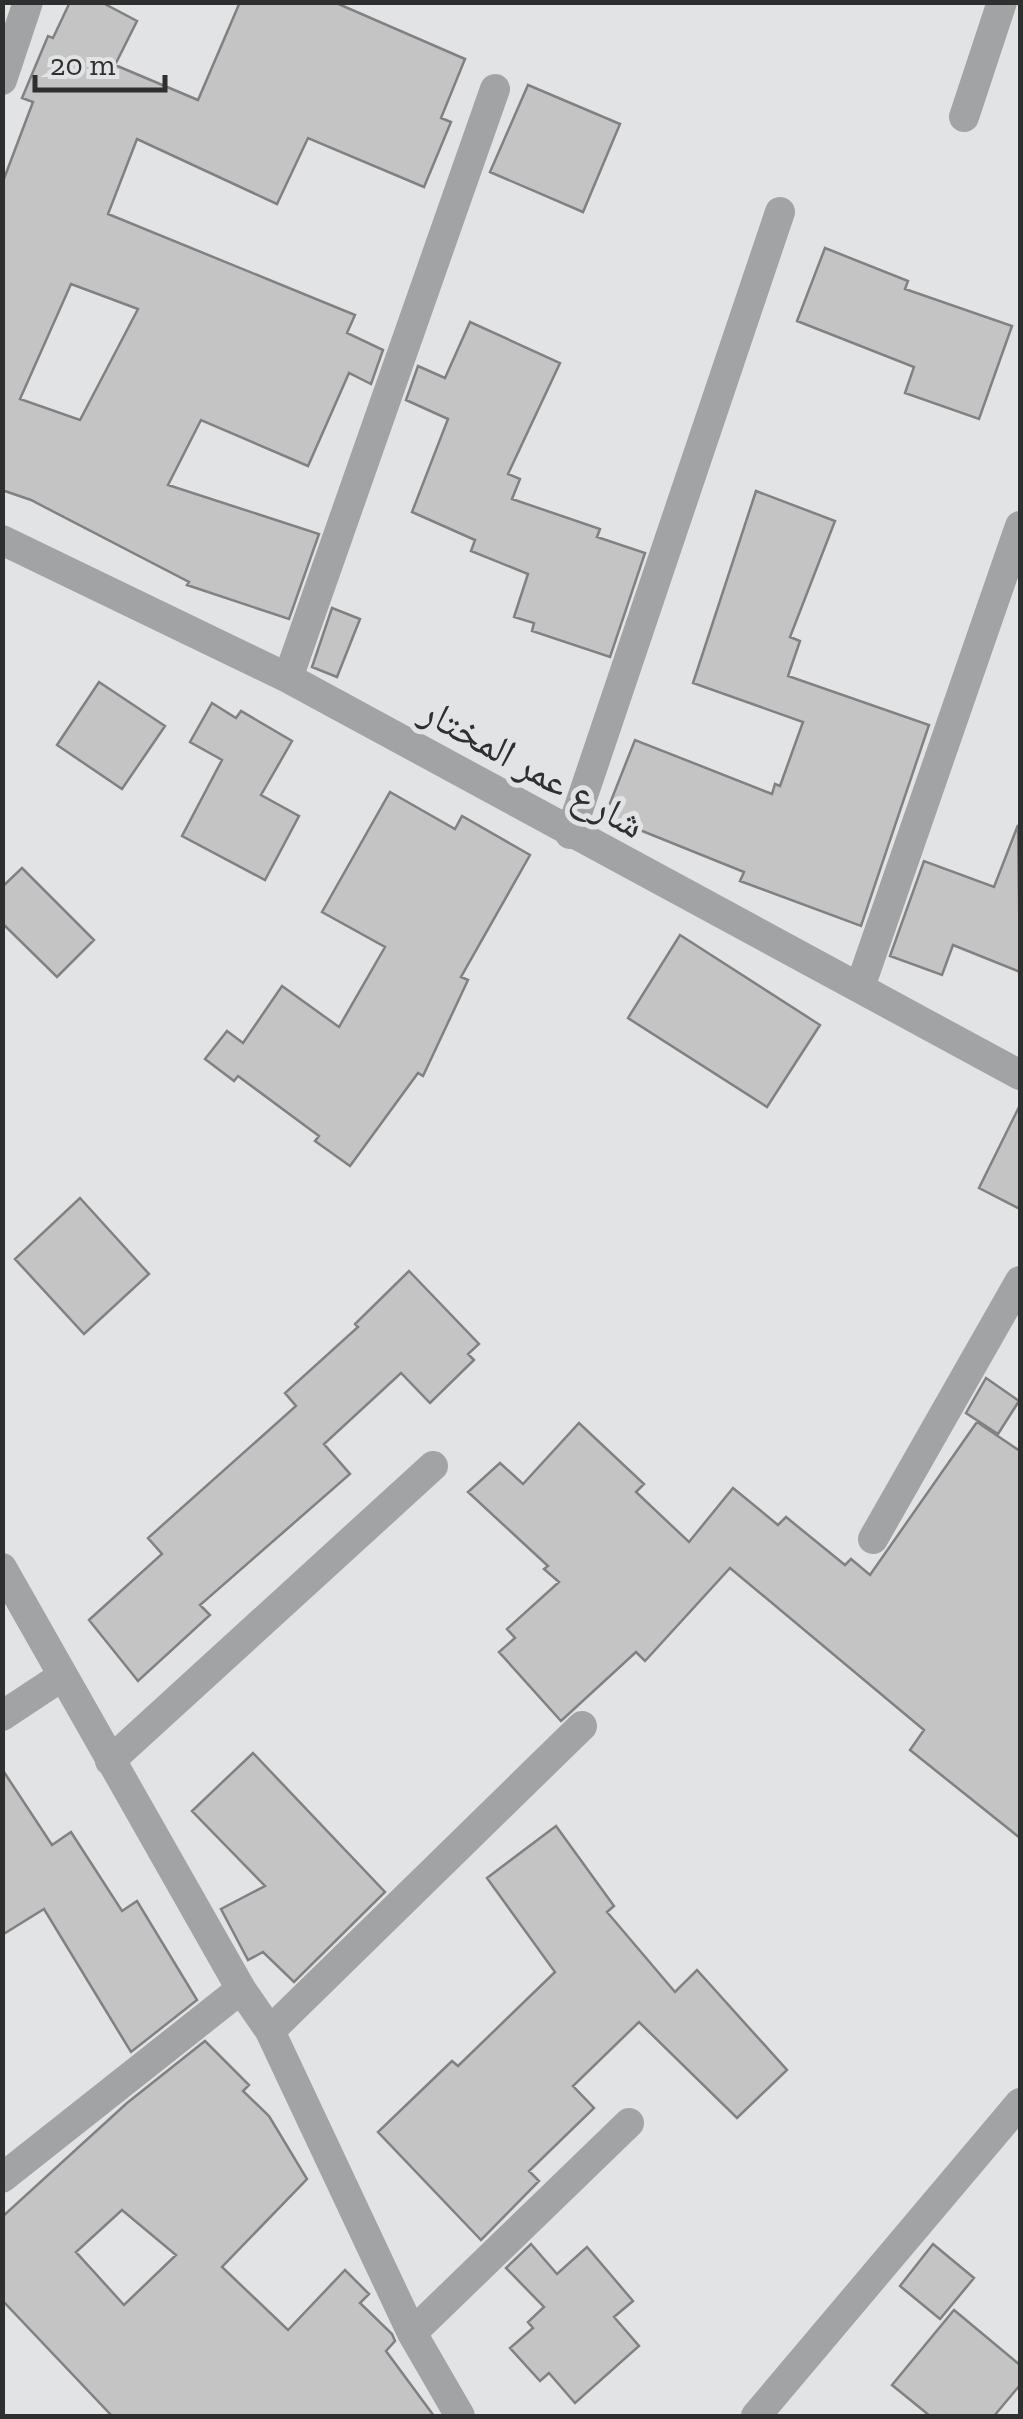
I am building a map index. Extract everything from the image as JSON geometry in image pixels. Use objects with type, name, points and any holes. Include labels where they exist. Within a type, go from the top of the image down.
[{"type":"street","points":[[2,80],[28,2]]},
{"type":"street","points":[[964,117],[1002,2]]},
{"type":"street","points":[[288,678],[495,89]]},
{"type":"street","points":[[570,834],[780,212]]},
{"type":"street","points":[[860,987],[1020,526]]},
{"type":"street","name":"شارع عمر المختار","points":[[2,540],[288,678],[1020,1076]]},
{"type":"street","points":[[873,1539],[1020,1281]]},
{"type":"street","points":[[110,1761],[433,1466]]},
{"type":"street","points":[[2,1568],[240,1989],[270,2030],[412,2332],[460,2416]]},
{"type":"street","points":[[2,1716],[60,1676]]},
{"type":"street","points":[[270,2030],[582,1726]]},
{"type":"street","points":[[2,2178],[240,1989]]},
{"type":"street","points":[[756,2416],[1020,2103]]},
{"type":"street","points":[[412,2332],[629,2123]]},
{"type":"building","points":[[70,2],[101,2],[137,21],[115,65],[198,100],[240,2],[334,2],[465,59],[441,118],[451,122],[424,187],[308,138],[277,204],[137,139],[108,214],[355,315],[347,333],[383,350],[371,384],[349,373],[308,466],[201,420],[168,485],[319,534],[289,619],[187,585],[189,582],[31,500],[2,490],[2,184],[33,102],[22,98],[48,36],[53,38]],"holes":[[[71,284],[138,309],[80,420],[20,399]]]},
{"type":"building","points":[[528,85],[620,124],[583,212],[490,172]]},
{"type":"building","points":[[825,248],[908,281],[905,289],[1012,326],[979,419],[905,393],[914,367],[797,321]]},
{"type":"building","points":[[470,322],[560,363],[508,474],[520,479],[512,499],[600,529],[597,537],[645,553],[610,657],[532,631],[534,623],[514,617],[528,574],[471,551],[475,540],[412,512],[448,419],[406,400],[418,366],[445,378]]},
{"type":"building","points":[[756,491],[835,521],[790,637],[800,641],[788,676],[929,725],[861,926],[740,881],[744,872],[605,816],[635,740],[772,794],[775,784],[780,786],[803,722],[693,683]]},
{"type":"building","points":[[332,608],[360,619],[337,677],[312,667]]},
{"type":"building","points":[[99,682],[165,726],[122,789],[57,745]]},
{"type":"building","points":[[212,703],[236,718],[241,711],[292,741],[261,795],[299,816],[265,880],[182,836],[222,760],[190,742]]},
{"type":"building","points":[[390,792],[455,829],[462,816],[530,855],[461,977],[468,980],[423,1076],[418,1073],[350,1166],[315,1141],[319,1136],[238,1076],[234,1081],[205,1059],[227,1031],[243,1043],[282,986],[339,1027],[385,947],[322,912]]},
{"type":"building","points":[[1018,825],[1020,972],[953,945],[942,975],[890,956],[924,861],[994,887]]},
{"type":"building","points":[[22,868],[94,940],[57,977],[2,923],[2,887]]},
{"type":"building","points":[[680,935],[820,1025],[767,1107],[628,1018]]},
{"type":"building","points":[[1020,1105],[1020,1209],[979,1188]]},
{"type":"building","points":[[80,1198],[149,1274],[84,1334],[15,1259]]},
{"type":"building","points":[[409,1271],[479,1344],[468,1354],[474,1360],[430,1403],[401,1373],[324,1444],[350,1474],[200,1605],[210,1615],[138,1681],[89,1620],[162,1554],[148,1538],[296,1406],[285,1393],[358,1327],[355,1324]]},
{"type":"building","points":[[986,1378],[1019,1401],[998,1434],[966,1413]]},
{"type":"building","points":[[977,1422],[1020,1451],[1020,1838],[910,1750],[924,1730],[730,1568],[645,1661],[636,1652],[561,1721],[499,1652],[515,1638],[507,1629],[559,1582],[544,1569],[548,1566],[468,1492],[500,1463],[523,1484],[579,1423],[644,1484],[636,1492],[689,1542],[733,1488],[778,1525],[786,1517],[845,1565],[851,1559],[870,1575]]},
{"type":"building","points":[[253,1753],[385,1892],[294,1982],[263,1952],[248,1960],[221,1909],[265,1886],[192,1811]]},
{"type":"building","points":[[2,1769],[52,1845],[71,1832],[122,1911],[137,1901],[197,2000],[131,2052],[44,1909],[2,1935]]},
{"type":"building","points":[[556,1826],[614,1906],[607,1912],[675,1992],[697,1970],[787,2070],[737,2118],[639,2022],[573,2086],[594,2108],[529,2171],[539,2181],[481,2240],[378,2132],[452,2061],[458,2066],[555,1972],[487,1878]]},
{"type":"building","points":[[205,2041],[249,2085],[243,2091],[269,2116],[307,2179],[222,2267],[288,2330],[345,2270],[369,2294],[360,2303],[392,2334],[395,2341],[386,2351],[434,2416],[112,2416],[2,2300],[2,2217],[127,2103]],"holes":[[[122,2210],[176,2255],[124,2305],[76,2252]]]},
{"type":"building","points":[[531,2244],[557,2274],[587,2247],[633,2301],[614,2317],[639,2346],[575,2403],[549,2373],[540,2381],[510,2348],[533,2328],[528,2322],[544,2307],[506,2268]]},
{"type":"building","points":[[933,2244],[974,2278],[940,2319],[900,2286]]},
{"type":"building","points":[[954,2310],[1020,2365],[1020,2385],[994,2416],[930,2416],[892,2385]]}]
